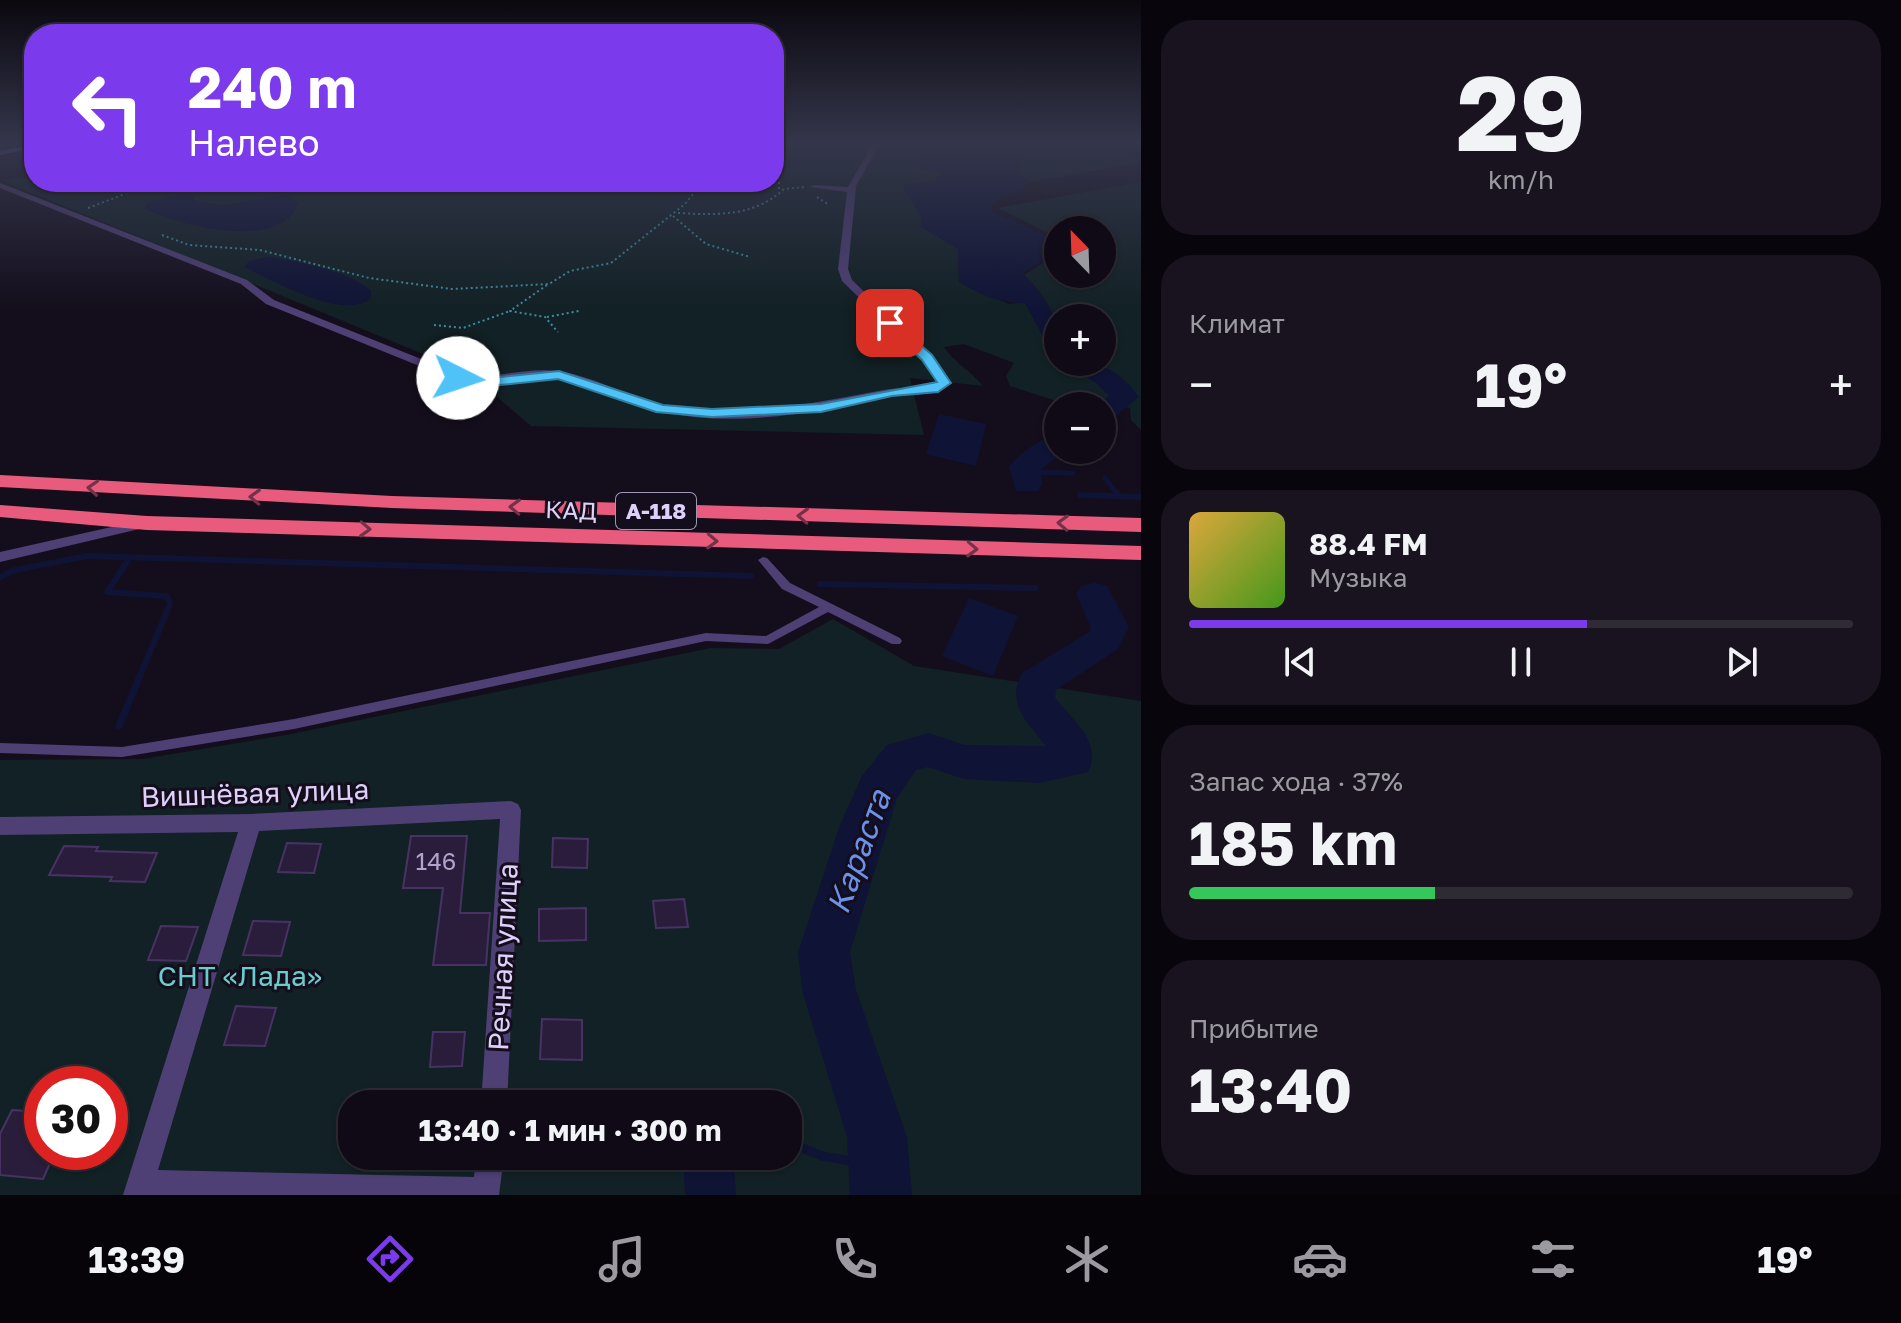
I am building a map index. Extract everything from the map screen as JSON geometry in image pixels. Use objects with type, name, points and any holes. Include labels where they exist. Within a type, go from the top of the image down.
[{"type":"highway","name":"КАД","points":[[0,481],[171,493],[422,504],[1141,525]]},
{"type":"highway","name":"КАД","points":[[0,511],[147,523],[1141,553]]},
{"type":"street","points":[[32,198],[244,282],[270,302],[458,378],[490,382],[559,375],[661,409],[712,413],[821,408],[892,392],[938,388],[944,383],[927,358],[847,281],[843,269],[851,198]]},
{"type":"street","points":[[0,557],[147,523]]},
{"type":"street","name":"Вишнёвая улица","points":[[2,830],[251,823],[511,810]]},
{"type":"street","name":"Речная улица","points":[[495,1090],[511,810]]},
{"type":"street","points":[[251,823],[139,1189],[487,1191],[489,1170]]},
{"type":"lane","points":[[763,560],[786,586],[896,641]]},
{"type":"lane","points":[[0,748],[122,752],[294,724],[706,637],[768,640],[826,608]]},
{"type":"path","points":[[90,212],[90,205],[111,198]]},
{"type":"path","points":[[434,325],[463,328],[510,311],[570,271],[607,266],[632,242],[678,213],[690,198]]},
{"type":"path","points":[[678,213],[712,213],[757,207],[772,202],[775,198]]},
{"type":"path","points":[[819,198],[829,205]]},
{"type":"path","points":[[673,216],[706,244],[750,257]]},
{"type":"path","points":[[158,234],[189,245],[260,250],[369,278],[424,286],[484,289],[549,284]]},
{"type":"path","points":[[510,311],[545,317],[579,311]]},
{"type":"path","points":[[545,317],[558,332]]},
{"type":"green space","points":[[44,198],[912,198],[922,218],[921,226],[958,249],[959,282],[1009,304],[1038,301],[1021,277],[1044,262],[1044,288],[1116,288],[1116,216],[1044,216],[1044,231],[998,208],[1054,198],[1141,198],[1141,430],[1131,420],[1130,408],[1116,406],[1116,392],[1044,392],[1044,397],[1010,386],[1006,376],[1014,363],[964,344],[944,347],[983,386],[910,378],[924,435],[531,426],[469,373]]},
{"type":"green space","name":"СНТ «Лада»","points":[[833,619],[914,666],[1141,701],[1141,1195],[0,1195],[0,760],[143,759],[291,734],[711,648],[779,649]]},
{"type":"shaded area","points":[[166,198],[193,198],[195,201],[223,205],[269,198],[291,198],[299,202],[289,218],[272,227],[250,231],[202,227],[178,221],[144,208],[148,203]]},
{"type":"shaded area","points":[[909,198],[1001,198],[991,205],[993,212],[1044,235],[1044,259],[1021,274],[1036,303],[996,299],[959,282],[958,249],[920,226],[922,217]]},
{"type":"shaded area","points":[[267,257],[306,264],[351,278],[371,291],[371,298],[359,304],[326,302],[289,289],[244,267],[249,261]]},
{"type":"shaded area","points":[[939,414],[986,424],[976,466],[926,454]]},
{"type":"shaded area","points":[[969,598],[1018,616],[993,676],[942,656]]},
{"type":"shaded area","points":[[684,1170],[734,1170],[736,1195],[685,1195]]},
{"type":"building","points":[[411,836],[467,836],[460,913],[490,913],[486,965],[433,965],[443,888],[403,888]]},
{"type":"building","points":[[553,838],[588,839],[587,868],[552,867]]},
{"type":"building","points":[[287,843],[321,844],[314,873],[278,872]]},
{"type":"building","points":[[64,846],[98,847],[96,851],[157,853],[145,882],[110,881],[112,877],[49,875]]},
{"type":"building","points":[[684,899],[688,927],[656,928],[653,901]]},
{"type":"building","points":[[586,908],[586,940],[539,941],[539,909]]},
{"type":"building","points":[[253,921],[290,922],[281,956],[243,955]]},
{"type":"building","points":[[161,926],[198,927],[186,961],[148,960]]},
{"type":"building","points":[[236,1006],[276,1008],[265,1046],[224,1045]]},
{"type":"building","points":[[542,1019],[582,1020],[582,1060],[540,1059]]},
{"type":"building","points":[[433,1032],[465,1032],[462,1066],[430,1067]]},
{"type":"building","points":[[12,1110],[24,1111],[24,1170],[47,1170],[43,1179],[0,1175],[0,1134]]},
{"type":"waterway","name":"Караста","points":[[1004,265],[1044,317]]},
{"type":"waterway","name":"Караста","points":[[1103,376],[1125,397],[1116,403]]},
{"type":"waterway","name":"Караста","points":[[1027,484],[1024,467],[1044,453]]},
{"type":"waterway","points":[[1024,472],[1073,473]]},
{"type":"waterway","points":[[1105,478],[1118,495]]},
{"type":"waterway","points":[[1084,495],[1080,495],[1141,497]]},
{"type":"waterway","points":[[0,577],[15,570],[87,556],[130,557]]},
{"type":"waterway","points":[[130,557],[751,576]]},
{"type":"waterway","points":[[130,557],[107,592],[167,596],[170,604],[139,678]]},
{"type":"waterway","points":[[820,584],[1036,588]]},
{"type":"waterway","name":"Караста","points":[[881,1195],[877,1137],[829,990],[824,952],[863,825],[878,789],[902,757],[929,750],[964,762],[1039,765],[1073,760],[1071,747],[1035,702],[1036,683],[1105,640],[1110,627],[1094,594]]},
{"type":"waterway","points":[[119,726],[140,676]]},
{"type":"waterway","points":[[802,1148],[822,1156],[880,1166]]},
{"type":"route","points":[[458,378],[490,382],[545,374],[559,375],[604,387],[661,409],[712,413],[821,408],[892,392],[938,388],[944,383],[938,370],[890,323]]}]
